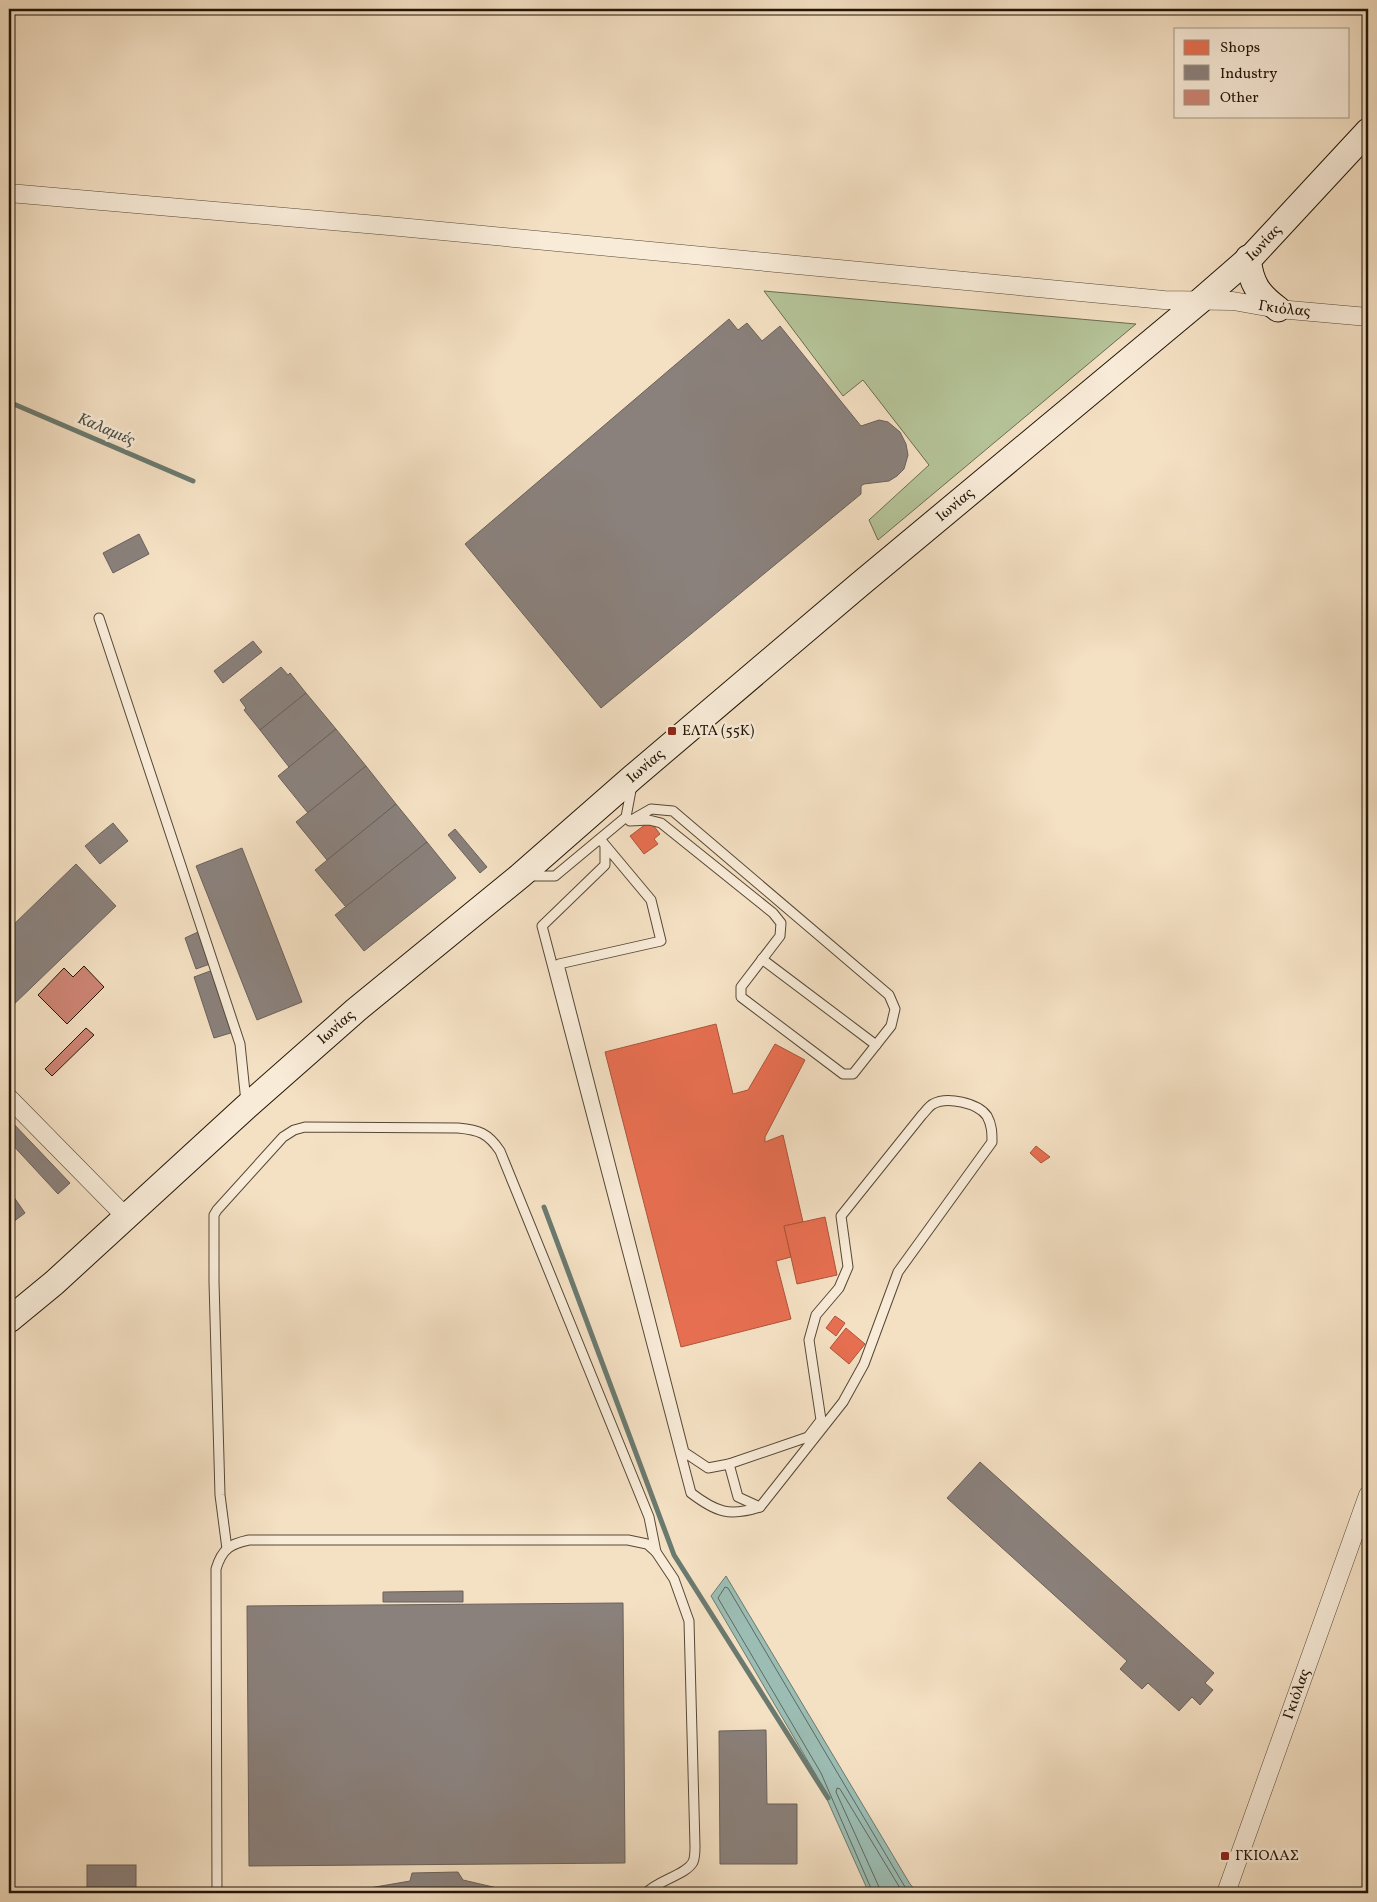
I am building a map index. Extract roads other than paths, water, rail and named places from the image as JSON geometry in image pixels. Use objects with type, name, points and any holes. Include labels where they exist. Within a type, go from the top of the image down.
[{"type":"street","name":"Ιωνίας","points":[[9,1320],[54,1283],[246,1107],[356,1010],[520,876],[633,777],[866,579],[1200,301],[1248,258],[1368,131]]},
{"type":"street","name":"Γκιόλας","points":[[9,193],[399,227],[1154,300],[1234,301],[1278,309],[1368,317]]},
{"type":"street","points":[[1248,258],[1250,275],[1256,287],[1264,298],[1278,309]]},
{"type":"street","points":[[9,1098],[126,1217]]},
{"type":"street","name":"Γκιόλας","points":[[1226,1893],[1368,1495]]},
{"type":"lane","points":[[99,618],[240,1044],[246,1107]]},
{"type":"lane","points":[[628,819],[633,777]]},
{"type":"lane","points":[[520,876],[555,876],[602,842],[628,819],[651,809],[673,812],[889,995],[895,1009],[891,1026],[853,1074],[843,1074],[741,998],[741,987],[780,936],[780,923],[773,913],[661,824],[649,820],[628,819]]},
{"type":"lane","points":[[602,842],[651,900],[662,941],[559,964],[684,1452],[708,1468],[729,1464],[808,1437],[822,1420],[809,1340],[816,1315],[839,1288],[848,1267],[841,1216],[922,1115],[933,1104],[946,1101],[968,1103],[986,1114],[992,1127],[992,1142],[898,1272],[864,1364],[843,1402],[760,1508],[742,1513],[727,1512],[708,1506],[691,1493],[542,926],[605,865],[602,842]]},
{"type":"lane","points":[[762,959],[876,1045]]},
{"type":"lane","points":[[227,1549],[220,1495],[214,1215],[283,1137],[294,1130],[305,1127],[458,1128],[483,1132],[492,1140],[500,1152],[649,1517],[656,1552]]},
{"type":"lane","points":[[729,1464],[738,1497],[760,1508]]},
{"type":"lane","points":[[217,1893],[216,1569],[220,1556],[227,1549],[237,1543],[249,1540],[628,1540],[647,1544],[656,1552],[674,1579],[690,1621],[695,1846],[694,1861],[685,1871],[652,1887],[646,1893]]},
{"type":"water","points":[[726,1576],[910,1884],[918,1893],[869,1893],[816,1775],[711,1596]]},
{"type":"waterway","name":"Καλαμιές","points":[[9,402],[193,481]]},
{"type":"waterway","points":[[544,1207],[674,1555],[828,1798]]},
{"type":"place","name":"ΕΛΤΑ (55Κ)","points":[[672,731]]},
{"type":"place","name":"ΓΚΙΟΛΑΣ","points":[[1225,1856]]}]
